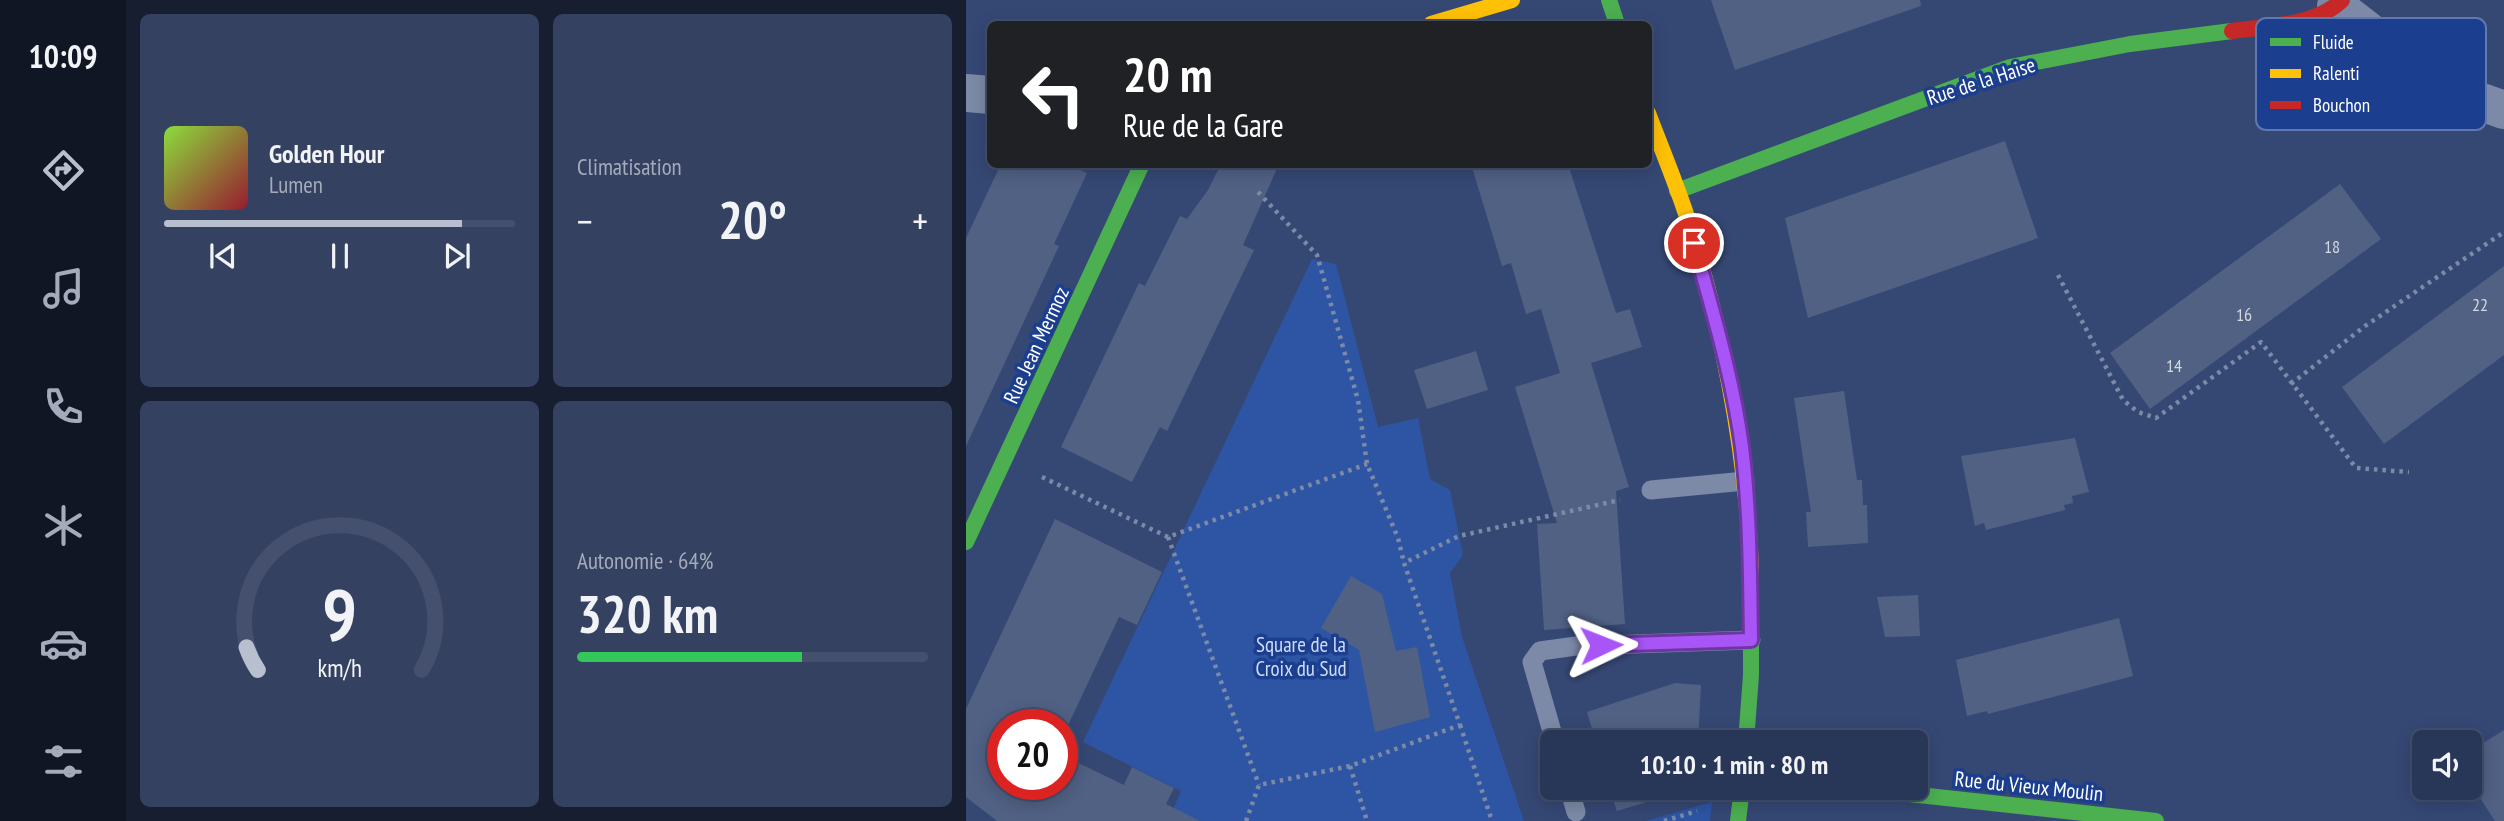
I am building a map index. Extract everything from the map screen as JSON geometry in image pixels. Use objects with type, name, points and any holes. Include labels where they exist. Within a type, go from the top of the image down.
[{"type":"street","points":[[1441,21],[1512,0]]},
{"type":"street","points":[[1609,0],[1616,21]]},
{"type":"street","name":"Rue de la Haise","points":[[2306,18],[2339,3],[2357,18]]},
{"type":"street","name":"Rue de la Haise","points":[[1677,191],[2010,67],[2130,44],[2256,27]]},
{"type":"street","points":[[966,93],[987,95]]},
{"type":"street","name":"Rue de la Haise","points":[[2486,104],[2504,110]]},
{"type":"street","points":[[1652,124],[1677,191],[1728,369],[1750,522],[1751,640],[1747,730]]},
{"type":"street","name":"Rue Jean Mermoz","points":[[966,542],[1140,168]]},
{"type":"street","name":"Rue du Vieux Moulin","points":[[1928,796],[2156,821]]},
{"type":"street","points":[[1738,821],[1741,800]]},
{"type":"lane","points":[[1651,490],[1745,481]]},
{"type":"lane","points":[[1552,730],[1532,662],[1540,652],[1576,646],[1751,640]]},
{"type":"lane","points":[[1572,800],[1576,812]]},
{"type":"path","points":[[1258,192],[1317,255],[1358,400],[1367,464],[1398,538],[1404,563],[1492,821]]},
{"type":"path","points":[[2291,384],[2365,326],[2504,232]]},
{"type":"path","points":[[2058,275],[2123,400],[2138,412],[2156,418],[2261,342],[2356,468],[2409,472]]},
{"type":"path","points":[[1006,460],[1168,537],[1259,785],[1246,821]]},
{"type":"path","points":[[1168,537],[1367,464]]},
{"type":"path","points":[[1404,563],[1459,536],[1597,508],[1651,490]]},
{"type":"path","points":[[1259,785],[1350,766],[1460,725]]},
{"type":"path","points":[[1350,766],[1367,821]]},
{"type":"green space","name":"Square de la Croix du Sud","points":[[1312,259],[1336,264],[1378,427],[1418,418],[1430,479],[1450,490],[1463,555],[1450,573],[1462,637],[1524,821],[1168,821],[1181,791],[1083,742]]},
{"type":"green space","points":[[1712,802],[1710,821],[1646,821]]},
{"type":"building","points":[[1711,0],[1920,0],[1921,6],[1735,70]]},
{"type":"building","points":[[2005,141],[2038,238],[1808,318],[1785,218]]},
{"type":"building","points":[[999,168],[1076,168],[1087,173],[1054,244],[1059,246],[966,446],[966,238]]},
{"type":"building","points":[[1219,168],[1277,168],[1243,245],[1254,250],[1167,431],[1160,427],[1132,482],[1061,447],[1139,283],[1145,286],[1180,216],[1187,219],[1208,190]]},
{"type":"building","points":[[1472,168],[1569,168],[1616,313],[1630,309],[1642,347],[1591,363],[1629,487],[1616,491],[1625,624],[1544,630],[1537,524],[1557,523],[1515,387],[1560,373],[1541,309],[1526,314],[1511,263],[1502,266]]},
{"type":"building","points":[[2340,184],[2381,239],[2150,409],[2110,353]]},
{"type":"building","points":[[2504,266],[2504,355],[2384,444],[2342,387]]},
{"type":"building","points":[[1476,351],[1488,390],[1427,409],[1414,370]]},
{"type":"building","points":[[1844,391],[1857,480],[1862,480],[1863,505],[1867,505],[1868,543],[1808,547],[1806,512],[1811,512],[1794,398]]},
{"type":"building","points":[[2075,438],[2089,492],[2072,496],[2073,503],[2064,505],[2065,510],[1986,530],[1984,523],[1975,526],[1961,456]]},
{"type":"building","points":[[1055,519],[1162,572],[1137,625],[1119,617],[1076,709],[987,709],[987,800],[1078,800],[1078,763],[1124,785],[1132,767],[1174,788],[1166,804],[1200,821],[997,821],[966,797],[966,709]]},
{"type":"building","points":[[1351,576],[1382,594],[1396,651],[1417,647],[1430,717],[1375,732],[1359,650],[1321,628]]},
{"type":"building","points":[[1918,595],[1920,636],[1885,637],[1877,597]]},
{"type":"building","points":[[2119,618],[2133,676],[1988,714],[1987,711],[1967,716],[1956,660]]},
{"type":"building","points":[[1675,683],[1701,685],[1699,730],[1592,730],[1587,712]]},
{"type":"building","points":[[2504,730],[2504,821],[2495,821],[2481,800],[2482,744]]},
{"type":"building","points":[[1613,800],[1653,800],[1617,811]]},
{"type":"traffic: fast","points":[[1609,0],[1616,21]]},
{"type":"traffic: fast","points":[[1677,191],[2010,67],[2130,44],[2232,31]]},
{"type":"traffic: fast","points":[[966,542],[1140,168]]},
{"type":"traffic: fast","points":[[1747,730],[1751,675],[1751,567]]},
{"type":"traffic: fast","points":[[1928,796],[2156,821]]},
{"type":"traffic: fast","points":[[1738,821],[1741,800]]},
{"type":"traffic: slow","points":[[1441,21],[1512,0]]},
{"type":"traffic: slow","points":[[1652,123],[1689,223],[1722,350],[1744,480],[1751,567]]},
{"type":"traffic: jam","points":[[2311,18],[2331,9],[2342,0]]},
{"type":"traffic: jam","points":[[2232,31],[2256,28]]},
{"type":"route","points":[[1601,645],[1751,640],[1750,522],[1742,445],[1728,369],[1694,243]]}]
